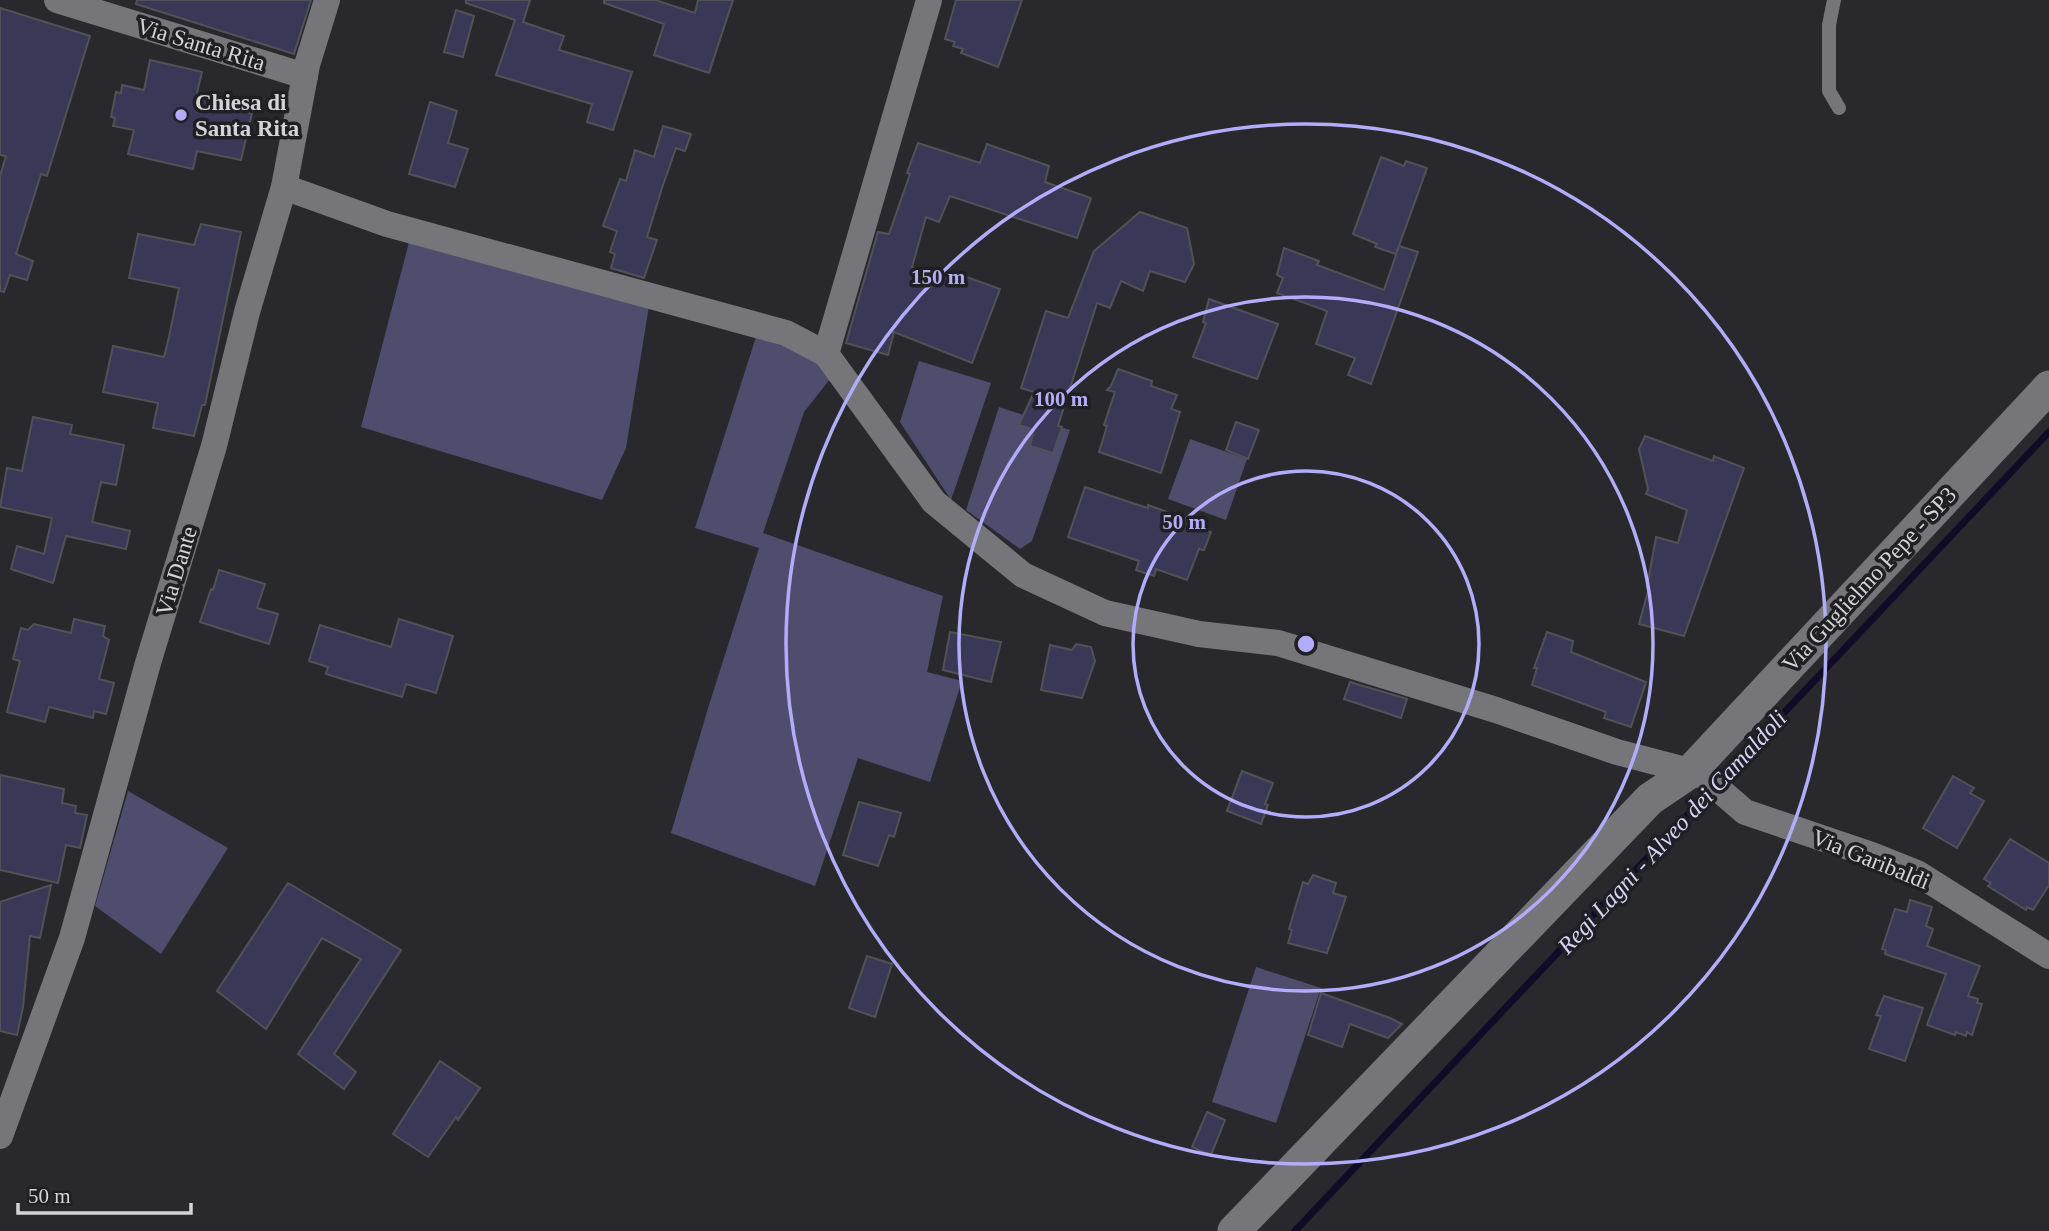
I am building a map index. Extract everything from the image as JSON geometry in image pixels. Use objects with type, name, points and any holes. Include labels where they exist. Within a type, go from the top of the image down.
[{"type":"street","name":"Via Santa Rita","points":[[57,0],[304,76]]},
{"type":"street","name":"Via Dante","points":[[0,1136],[72,938],[148,663],[214,446],[247,312],[284,187],[304,76],[327,0]]},
{"type":"street","points":[[825,354],[929,0]]},
{"type":"street","points":[[284,187],[387,225],[786,332],[825,354],[934,502],[1023,575],[1105,613],[1199,634],[1278,643],[1496,710],[1617,752],[1695,773]]},
{"type":"street","name":"Via Guglielmo Pepe - SP3","points":[[1234,1231],[1650,799],[1695,773],[2049,387]]},
{"type":"street","name":"Via Garibaldi","points":[[1695,773],[1745,812],[1917,873],[2049,956]]},
{"type":"lane","points":[[1834,0],[1829,25],[1829,91],[1839,108]]},
{"type":"shaded area","points":[[409,242],[649,306],[626,448],[602,500],[361,427]]},
{"type":"shaded area","points":[[756,337],[784,346],[821,365],[830,379],[804,412],[763,533],[943,596],[927,672],[962,681],[930,782],[858,758],[815,886],[671,833],[759,548],[695,528]]},
{"type":"shaded area","points":[[919,361],[991,383],[951,500],[900,422]]},
{"type":"shaded area","points":[[999,407],[1070,430],[1032,541],[1020,549],[966,510]]},
{"type":"shaded area","points":[[1190,439],[1247,459],[1226,520],[1168,499]]},
{"type":"shaded area","points":[[128,791],[228,848],[161,954],[95,906]]},
{"type":"shaded area","points":[[1256,967],[1321,988],[1276,1123],[1212,1102]]},
{"type":"building","points":[[137,0],[311,0],[294,54],[136,4]]},
{"type":"building","points":[[466,0],[530,0],[523,22],[564,36],[559,50],[632,72],[613,130],[587,122],[592,104],[496,75],[515,20],[466,3]]},
{"type":"building","points":[[604,0],[655,0],[695,13],[698,0],[733,0],[709,73],[654,55],[664,24],[604,3]]},
{"type":"building","points":[[956,0],[1022,0],[998,67],[961,53],[963,49],[953,46],[955,42],[945,39]]},
{"type":"building","points":[[0,8],[90,36],[47,176],[41,174],[16,254],[33,261],[27,280],[10,275],[4,292],[0,291],[0,176],[6,156],[0,155]]},
{"type":"building","points":[[456,10],[474,16],[463,57],[444,52]]},
{"type":"building","name":"Chiesa di Santa Rita","points":[[150,60],[202,72],[196,97],[252,113],[241,160],[197,151],[193,169],[128,154],[134,130],[113,126],[115,118],[111,117],[116,92],[121,93],[122,85],[144,90]]},
{"type":"building","points":[[430,102],[457,111],[448,143],[468,149],[455,187],[409,174]]},
{"type":"building","points":[[663,126],[691,134],[685,151],[676,148],[662,188],[647,237],[657,240],[644,278],[611,268],[615,254],[610,252],[617,231],[603,226],[620,179],[626,181],[635,150],[654,157]]},
{"type":"building","points":[[918,143],[980,163],[987,144],[1049,166],[1045,182],[1091,198],[1077,238],[950,196],[939,222],[926,217],[912,267],[961,282],[964,276],[1000,289],[972,363],[894,332],[888,355],[846,343],[878,232],[889,234]]},
{"type":"building","points":[[1381,157],[1404,166],[1406,161],[1427,168],[1396,254],[1375,247],[1377,244],[1353,234]]},
{"type":"building","points":[[1140,212],[1187,228],[1194,264],[1185,282],[1150,271],[1143,291],[1121,281],[1110,308],[1097,303],[1058,426],[1062,427],[1053,453],[1030,446],[1034,430],[1019,425],[1034,392],[1021,388],[1046,311],[1068,318],[1094,251]]},
{"type":"building","points":[[201,224],[241,232],[205,405],[202,405],[194,436],[153,428],[158,403],[103,392],[113,346],[164,357],[169,337],[179,288],[129,278],[138,234],[194,245]]},
{"type":"building","points":[[1399,246],[1418,252],[1371,384],[1348,375],[1355,358],[1316,344],[1327,311],[1277,293],[1283,278],[1277,275],[1284,248],[1319,261],[1317,265],[1384,290]]},
{"type":"building","points":[[1209,299],[1278,324],[1257,379],[1193,357],[1206,323],[1203,322]]},
{"type":"building","points":[[1118,369],[1152,381],[1151,386],[1177,395],[1171,409],[1180,412],[1161,473],[1099,452],[1107,426],[1104,425],[1115,392],[1107,390]]},
{"type":"building","points":[[33,417],[72,425],[70,434],[124,445],[116,485],[101,482],[92,522],[130,531],[126,549],[66,536],[53,583],[11,569],[17,546],[44,554],[52,518],[0,507],[7,468],[22,471]]},
{"type":"building","points":[[1236,422],[1259,430],[1248,459],[1226,450]]},
{"type":"building","points":[[1645,436],[1713,461],[1714,456],[1744,468],[1684,636],[1639,624],[1649,588],[1647,587],[1656,537],[1678,543],[1687,510],[1646,494],[1648,489],[1639,449]]},
{"type":"building","points":[[1085,487],[1148,508],[1148,505],[1181,517],[1182,522],[1211,532],[1204,550],[1199,549],[1187,580],[1156,569],[1154,576],[1136,570],[1139,561],[1068,537]]},
{"type":"building","points":[[219,570],[265,584],[257,608],[278,614],[269,644],[200,622]]},
{"type":"building","points":[[74,619],[105,626],[103,636],[109,640],[99,679],[114,683],[106,714],[94,711],[93,718],[49,707],[45,722],[7,712],[20,661],[13,659],[21,628],[28,630],[34,624],[71,633]]},
{"type":"building","points":[[399,619],[453,636],[436,693],[406,684],[402,697],[326,674],[328,667],[309,661],[320,625],[391,647]]},
{"type":"building","points":[[950,632],[1001,642],[991,682],[943,670]]},
{"type":"building","points":[[1547,632],[1573,641],[1571,652],[1646,682],[1631,727],[1604,718],[1606,712],[1532,685],[1537,668],[1534,668]]},
{"type":"building","points":[[1076,644],[1091,647],[1095,661],[1082,698],[1041,690],[1050,645],[1072,650]]},
{"type":"building","points":[[1350,682],[1407,699],[1401,718],[1344,699]]},
{"type":"building","points":[[1242,771],[1273,783],[1261,824],[1227,811]]},
{"type":"building","points":[[0,775],[64,789],[62,803],[76,806],[75,813],[87,815],[80,848],[66,845],[58,883],[0,870]]},
{"type":"building","points":[[1953,776],[1974,788],[1970,793],[1984,801],[1957,848],[1923,828]]},
{"type":"building","points":[[859,802],[901,813],[894,837],[889,835],[878,866],[843,855]]},
{"type":"building","points":[[2010,839],[2049,863],[2049,885],[2033,910],[2027,907],[2026,910],[1988,886],[1991,883],[1984,879]]},
{"type":"building","points":[[1313,875],[1336,883],[1333,893],[1346,897],[1327,953],[1288,943],[1292,930],[1289,929],[1303,882],[1308,884]]},
{"type":"building","points":[[288,883],[401,950],[334,1054],[356,1072],[344,1089],[298,1054],[361,959],[322,938],[266,1029],[217,991]]},
{"type":"building","points":[[51,885],[40,938],[30,936],[23,1007],[17,1035],[0,1031],[0,902]]},
{"type":"building","points":[[1910,900],[1932,907],[1926,926],[1933,929],[1927,946],[1980,966],[1968,996],[1978,999],[1977,1003],[1982,1004],[1972,1035],[1956,1032],[1955,1035],[1927,1025],[1946,974],[1885,954],[1886,950],[1882,949],[1895,909],[1907,912]]},
{"type":"building","points":[[867,956],[892,964],[875,1017],[849,1008]]},
{"type":"building","points":[[1321,993],[1402,1024],[1388,1038],[1350,1024],[1342,1047],[1308,1035]]},
{"type":"building","points":[[1884,996],[1923,1008],[1905,1061],[1869,1049],[1881,1016],[1876,1015]]},
{"type":"building","points":[[440,1061],[480,1088],[428,1157],[393,1134]]},
{"type":"building","points":[[1207,1112],[1225,1120],[1211,1155],[1192,1147]]},
{"type":"waterway","name":"Regi Lagni - Alveo dei Camaldoli","points":[[1295,1231],[2049,432]]},
{"type":"place","name":"Chiesa di Santa Rita","points":[[181,115]]}]
